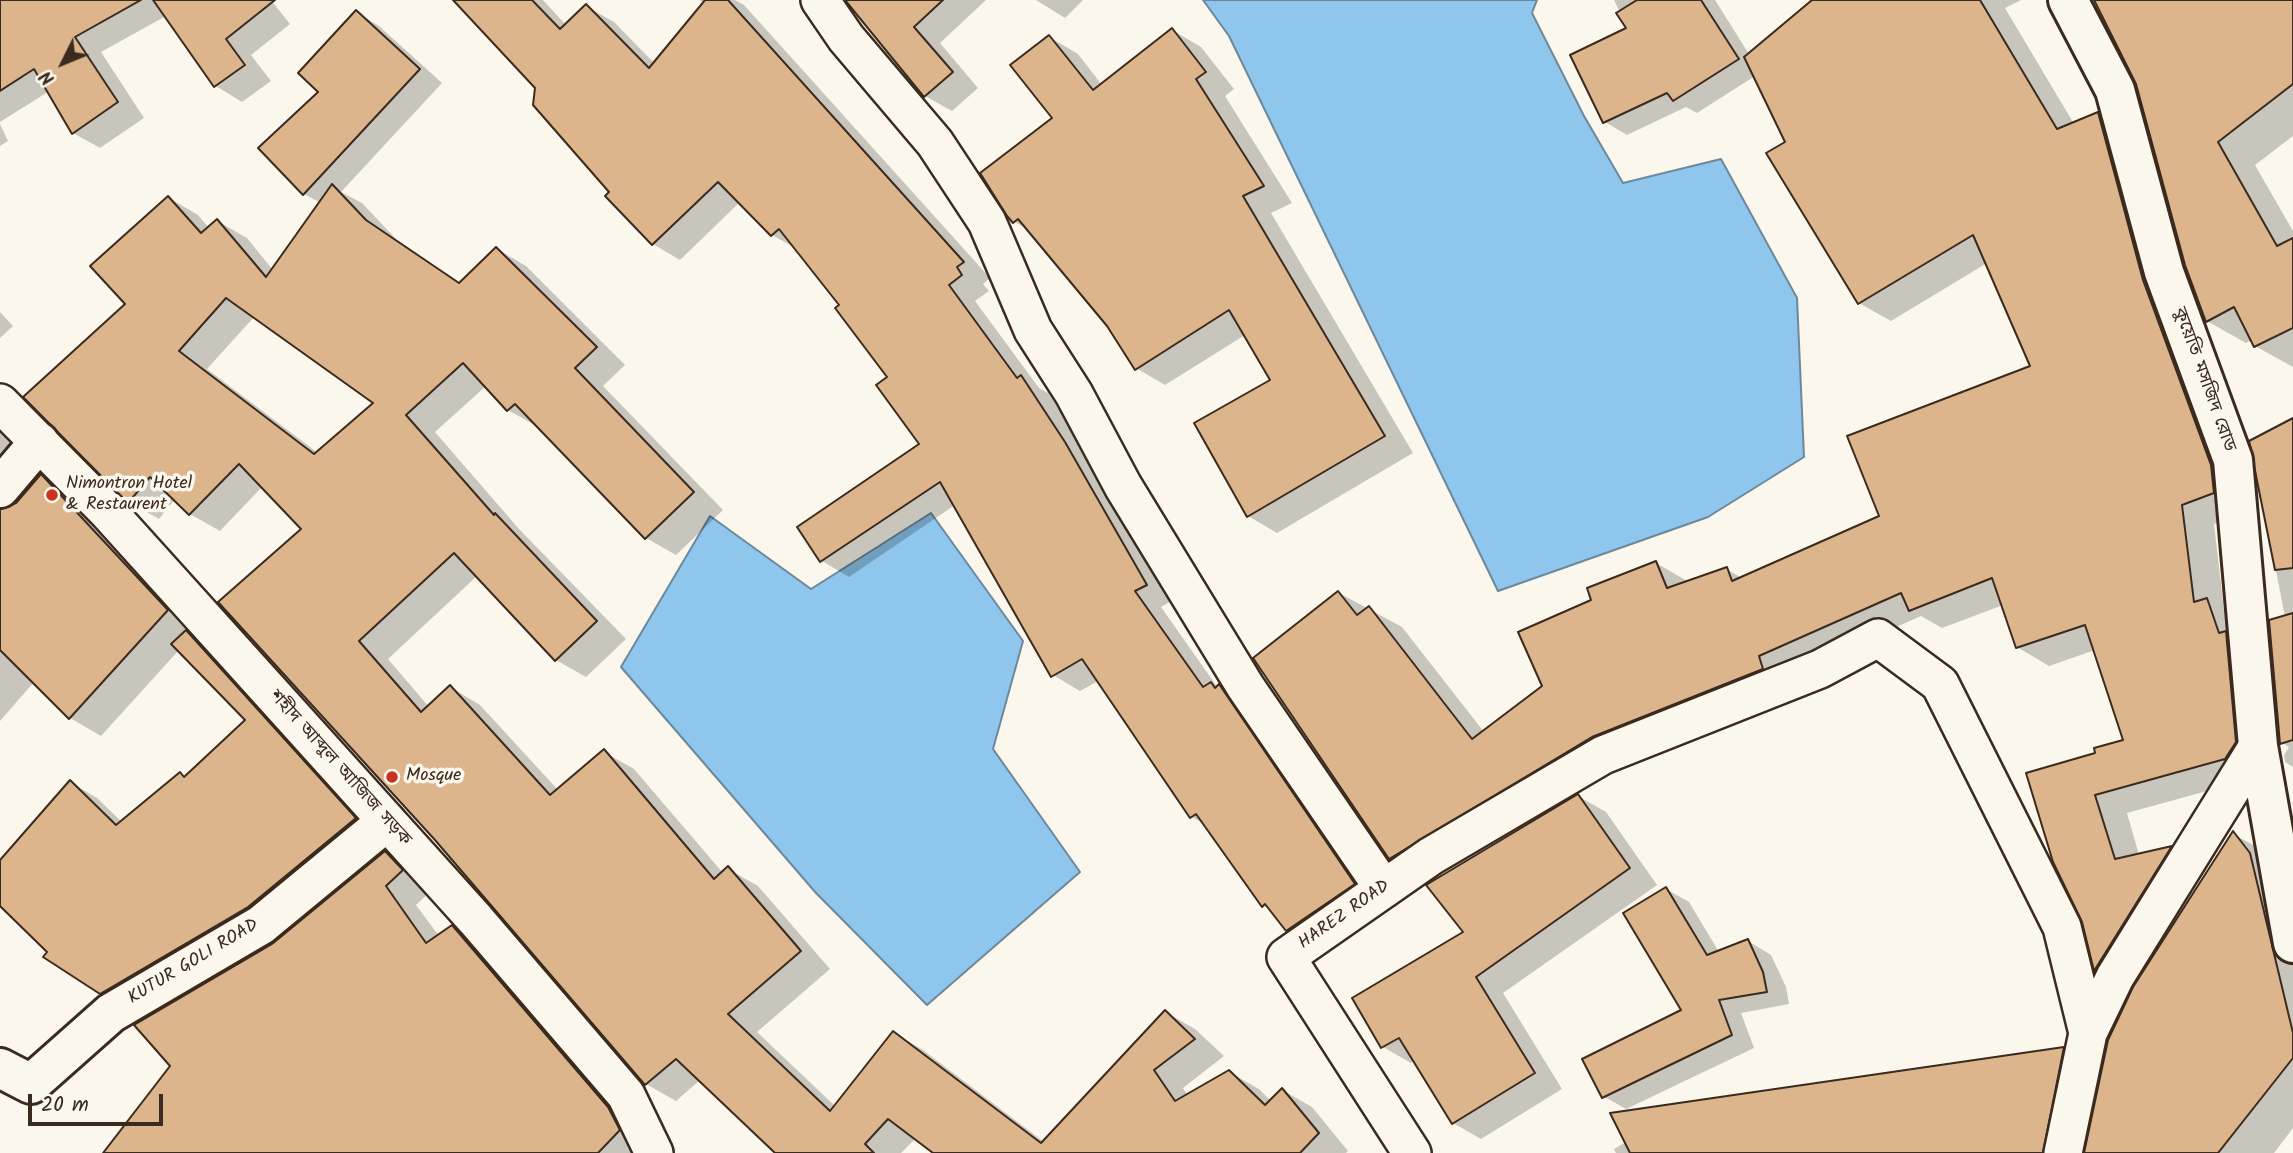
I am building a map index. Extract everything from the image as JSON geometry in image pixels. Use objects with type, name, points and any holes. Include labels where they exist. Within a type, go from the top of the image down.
[{"type":"street","points":[[820,0],[846,38],[935,143],[987,222],[1033,330],[1074,394],[1123,486],[1245,686],[1384,889]]},
{"type":"street","name":"কুয়েতি মসজিদ রোড","points":[[2068,0],[2115,90],[2164,272],[2232,460],[2258,746],[2293,943]]},
{"type":"street","name":"শহীদ আব্দুল আজিজ সড়ক","points":[[0,403],[108,512],[476,920],[626,1096],[654,1153]]},
{"type":"street","points":[[0,488],[39,442]]},
{"type":"street","name":"HAREZ ROAD","points":[[1412,1153],[1286,957],[1431,856],[1603,755],[1820,669],[1878,638],[1940,684],[2062,927],[2088,1033]]},
{"type":"street","points":[[2063,1153],[2088,1033],[2115,977],[2258,746]]},
{"type":"street","name":"KUTUR GOLI ROAD","points":[[0,1068],[31,1084],[111,1013],[261,925],[386,822]]},
{"type":"water","points":[[1203,0],[1537,0],[1532,13],[1584,116],[1623,183],[1721,159],[1797,298],[1804,457],[1708,517],[1498,591],[1229,36]]},
{"type":"water","points":[[931,513],[1023,641],[993,749],[1080,872],[927,1005],[816,893],[621,667],[710,516],[811,589]]},
{"type":"building","points":[[0,0],[141,0],[75,37],[118,102],[72,134],[34,69],[0,91]]},
{"type":"building","points":[[153,0],[275,0],[226,39],[245,65],[214,87]]},
{"type":"building","points":[[453,0],[532,0],[560,29],[586,4],[649,68],[705,0],[728,0],[964,262],[957,267],[962,275],[949,285],[1017,378],[1021,375],[1065,442],[1147,585],[1135,591],[1203,687],[1211,682],[1215,688],[1219,684],[1355,884],[1286,931],[1265,904],[1262,907],[1196,814],[1190,818],[1082,659],[1051,677],[940,482],[820,562],[797,527],[919,444],[876,385],[887,377],[835,308],[839,305],[779,229],[771,236],[718,182],[652,245],[605,196],[609,192],[533,105],[535,88]]},
{"type":"building","points":[[845,0],[943,0],[914,27],[953,72],[924,97]]},
{"type":"building","points":[[1637,0],[1701,0],[1739,59],[1673,101],[1667,93],[1603,123],[1570,55],[1626,28],[1616,13]]},
{"type":"building","points":[[1812,0],[1980,0],[2057,129],[2098,112],[2143,280],[2211,465],[2214,493],[2182,505],[2194,602],[2207,598],[2219,633],[2226,631],[2236,742],[2225,759],[2095,795],[2115,859],[2172,846],[2094,971],[2082,922],[2053,862],[2026,773],[2095,753],[2094,748],[2123,740],[2085,625],[2016,648],[1992,578],[1909,611],[1901,593],[1759,656],[1763,669],[1592,737],[1389,859],[1253,658],[1338,591],[1357,615],[1369,606],[1472,739],[1542,686],[1518,632],[1591,600],[1587,588],[1656,561],[1667,588],[1727,567],[1732,581],[1879,516],[1847,436],[2030,366],[1973,235],[1858,304],[1766,153],[1785,142],[1744,57]]},
{"type":"building","points":[[2094,0],[2293,0],[2293,84],[2218,142],[2277,246],[2293,238],[2293,328],[2254,347],[2234,307],[2206,322],[2185,265],[2136,84]]},
{"type":"building","points":[[356,10],[420,69],[303,195],[258,148],[318,92],[298,73]]},
{"type":"building","points":[[1172,28],[1206,72],[1196,79],[1264,186],[1243,196],[1385,436],[1247,517],[1194,423],[1270,380],[1229,310],[1135,370],[1107,326],[1018,219],[1013,223],[1007,216],[980,173],[1052,118],[1010,65],[1049,35],[1093,90]]},
{"type":"building","points":[[332,184],[366,220],[459,283],[496,247],[597,347],[575,368],[694,492],[645,539],[515,404],[507,411],[463,363],[406,415],[494,515],[495,513],[597,621],[555,661],[454,553],[359,641],[421,712],[450,685],[550,795],[604,749],[714,879],[728,866],[801,951],[728,1014],[830,1111],[893,1031],[1041,1143],[1165,1010],[1195,1039],[1154,1070],[1175,1101],[1229,1070],[1265,1105],[1282,1088],[1319,1133],[1300,1153],[933,1153],[888,1119],[865,1144],[874,1153],[775,1153],[676,1059],[645,1085],[435,840],[218,602],[301,529],[239,464],[189,515],[150,477],[128,503],[23,397],[125,304],[90,266],[168,196],[201,233],[217,219],[266,277]],"holes":[[[226,298],[373,403],[314,454],[179,351]]]},
{"type":"building","points":[[2293,418],[2293,568],[2275,570],[2249,441]]},
{"type":"building","points":[[41,474],[168,610],[69,719],[0,650],[0,509],[16,503]]},
{"type":"building","points":[[2293,613],[2293,740],[2280,744],[2269,620]]},
{"type":"building","points":[[186,630],[356,818],[248,907],[100,994],[43,957],[47,952],[0,906],[0,860],[70,780],[116,825],[180,772],[184,777],[245,720],[171,644]]},
{"type":"building","points":[[1578,794],[1630,868],[1476,977],[1535,1073],[1452,1124],[1399,1038],[1381,1048],[1352,998],[1463,932],[1426,885]]},
{"type":"building","points":[[2233,831],[2250,853],[2293,1033],[2293,1058],[2218,1153],[2084,1153],[2108,1040],[2133,987]]},
{"type":"building","points":[[385,851],[403,870],[386,886],[426,943],[452,925],[608,1107],[620,1130],[598,1153],[103,1153],[170,1066],[134,1025],[272,944]]},
{"type":"building","points":[[1666,887],[1707,955],[1748,939],[1763,972],[1767,992],[1719,1000],[1732,1035],[1602,1098],[1582,1059],[1681,1010],[1623,913]]},
{"type":"building","points":[[2064,1047],[2043,1153],[1630,1153],[1610,1113]]},
{"type":"place","name":"Nimontron Hotel & Restaurent","points":[[52,495]]},
{"type":"place","name":"Mosque","points":[[392,777]]}]
